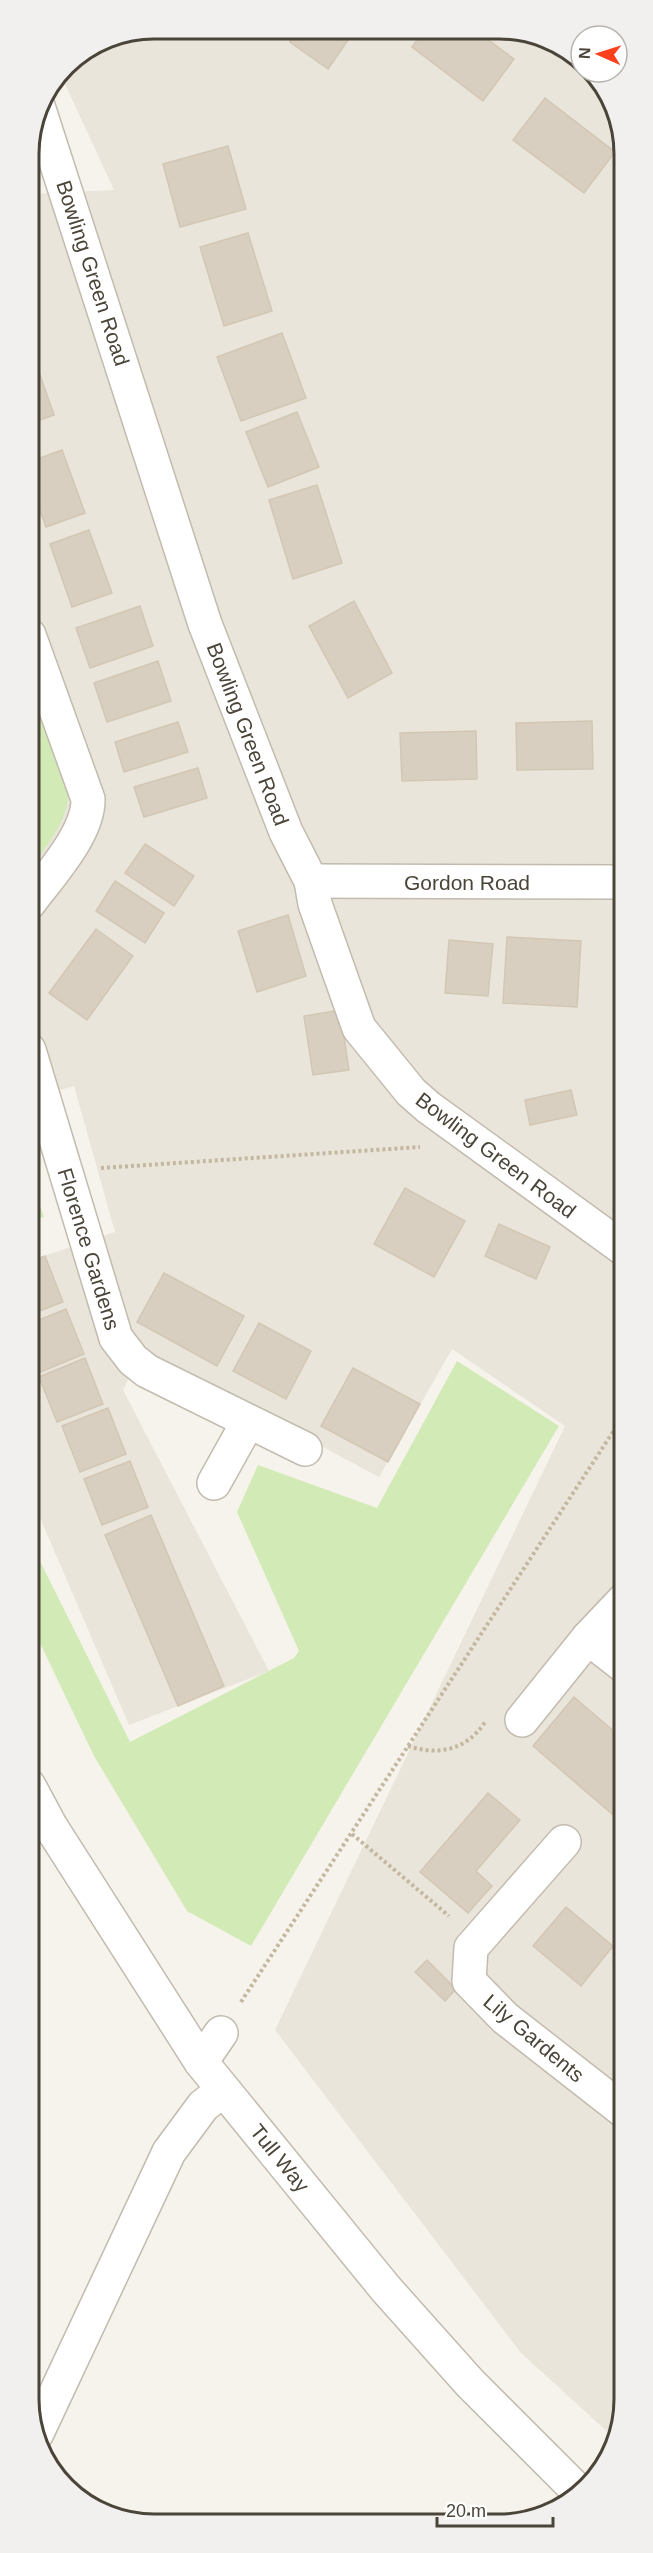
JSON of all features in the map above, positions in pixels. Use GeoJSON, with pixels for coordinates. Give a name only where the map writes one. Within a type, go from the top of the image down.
{"type":"FeatureCollection","features":[{"type":"Feature","properties":{"kind":"street","name":"Bowling Green Road"},"geometry":{"type":"LineString","coordinates":[[42,126],[205,624],[286,832],[311,881],[315,904],[359,1028],[411,1092],[428,1107],[614,1242]]}},
{"type":"Feature","properties":{"kind":"street"},"geometry":{"type":"LineString","coordinates":[[39,663],[88,799],[88,806],[82,826],[39,888]]}},
{"type":"Feature","properties":{"kind":"street","name":"Gordon Road"},"geometry":{"type":"LineString","coordinates":[[311,881],[614,882]]}},
{"type":"Feature","properties":{"kind":"street","name":"Florence Gardens"},"geometry":{"type":"LineString","coordinates":[[39,1085],[116,1338],[125,1351],[147,1371],[305,1449]]}},
{"type":"Feature","properties":{"kind":"street"},"geometry":{"type":"LineString","coordinates":[[214,1484],[248,1422]]}},
{"type":"Feature","properties":{"kind":"street"},"geometry":{"type":"LineString","coordinates":[[526,1714],[588,1638],[614,1611]]}},
{"type":"Feature","properties":{"kind":"street"},"geometry":{"type":"LineString","coordinates":[[588,1638],[614,1658]]}},
{"type":"Feature","properties":{"kind":"street","name":"Tull Way"},"geometry":{"type":"LineString","coordinates":[[39,1805],[201,2062],[386,2289],[470,2383],[573,2486]]}},
{"type":"Feature","properties":{"kind":"street","name":"Lily Gardents"},"geometry":{"type":"LineString","coordinates":[[564,1842],[471,1948],[469,1981],[505,2018],[614,2103]]}},
{"type":"Feature","properties":{"kind":"street"},"geometry":{"type":"LineString","coordinates":[[201,2062],[221,2033]]}},
{"type":"Feature","properties":{"kind":"street"},"geometry":{"type":"LineString","coordinates":[[42,2423],[169,2152],[204,2106],[223,2090]]}},
{"type":"Feature","properties":{"kind":"path"},"geometry":{"type":"LineString","coordinates":[[64,1171],[477,1143]]}},
{"type":"Feature","properties":{"kind":"path"},"geometry":{"type":"LineString","coordinates":[[221,2033],[614,1430]]}},
{"type":"Feature","properties":{"kind":"path"},"geometry":{"type":"LineString","coordinates":[[408,1746],[423,1751],[438,1751],[462,1744],[476,1735],[498,1704],[506,1700],[526,1714]]}},
{"type":"Feature","properties":{"kind":"path"},"geometry":{"type":"LineString","coordinates":[[352,1833],[477,1940]]}},
{"type":"Feature","properties":{"kind":"shaded area"},"geometry":{"type":"Polygon","coordinates":[[[507,39],[521,41],[550,51],[569,63],[569,84],[590,84],[602,103],[610,124],[614,154],[614,2407],[609,2433],[521,2353],[275,2030],[565,1426],[452,1349],[379,1477],[142,1350],[123,1390],[269,1671],[129,1725],[39,1515],[39,1258],[115,1232],[74,1086],[39,1096],[39,194],[114,190],[64,82],[96,54],[117,45],[139,40],[507,39]]]}},
{"type":"Feature","properties":{"kind":"green space"},"geometry":{"type":"Polygon","coordinates":[[[39,711],[68,795],[64,816],[39,856],[39,711]]]}},
{"type":"Feature","properties":{"kind":"green space"},"geometry":{"type":"Polygon","coordinates":[[[39,1202],[44,1217],[39,1218],[39,1202]]]}},
{"type":"Feature","properties":{"kind":"green space"},"geometry":{"type":"Polygon","coordinates":[[[457,1361],[559,1426],[251,1946],[187,1911],[94,1756],[39,1641],[39,1559],[130,1742],[294,1658],[299,1651],[237,1512],[258,1465],[377,1508],[457,1361]]]}},
{"type":"Feature","properties":{"kind":"building"},"geometry":{"type":"Polygon","coordinates":[[[292,39],[349,39],[328,69],[290,42],[292,39]]]}},
{"type":"Feature","properties":{"kind":"building"},"geometry":{"type":"Polygon","coordinates":[[[418,39],[487,39],[514,59],[483,101],[412,47],[418,39]]]}},
{"type":"Feature","properties":{"kind":"building"},"geometry":{"type":"Polygon","coordinates":[[[545,98],[614,153],[584,193],[513,140],[545,98]]]}},
{"type":"Feature","properties":{"kind":"building"},"geometry":{"type":"Polygon","coordinates":[[[228,146],[246,209],[180,227],[163,164],[228,146]]]}},
{"type":"Feature","properties":{"kind":"building"},"geometry":{"type":"Polygon","coordinates":[[[248,233],[272,311],[224,326],[200,247],[248,233]]]}},
{"type":"Feature","properties":{"kind":"building"},"geometry":{"type":"Polygon","coordinates":[[[282,333],[306,398],[241,421],[217,357],[282,333]]]}},
{"type":"Feature","properties":{"kind":"building"},"geometry":{"type":"Polygon","coordinates":[[[39,372],[54,415],[39,420],[39,372]]]}},
{"type":"Feature","properties":{"kind":"building"},"geometry":{"type":"Polygon","coordinates":[[[297,412],[319,467],[268,487],[246,432],[297,412]]]}},
{"type":"Feature","properties":{"kind":"building"},"geometry":{"type":"Polygon","coordinates":[[[62,450],[85,513],[46,527],[39,508],[39,458],[62,450]]]}},
{"type":"Feature","properties":{"kind":"building"},"geometry":{"type":"Polygon","coordinates":[[[317,485],[342,563],[293,579],[269,500],[317,485]]]}},
{"type":"Feature","properties":{"kind":"building"},"geometry":{"type":"Polygon","coordinates":[[[89,530],[112,593],[72,607],[50,544],[89,530]]]}},
{"type":"Feature","properties":{"kind":"building"},"geometry":{"type":"Polygon","coordinates":[[[354,601],[392,673],[348,698],[309,626],[354,601]]]}},
{"type":"Feature","properties":{"kind":"building"},"geometry":{"type":"Polygon","coordinates":[[[140,606],[153,646],[90,668],[76,628],[140,606]]]}},
{"type":"Feature","properties":{"kind":"building"},"geometry":{"type":"Polygon","coordinates":[[[158,661],[171,701],[107,722],[94,683],[158,661]]]}},
{"type":"Feature","properties":{"kind":"building"},"geometry":{"type":"Polygon","coordinates":[[[592,721],[593,769],[517,770],[516,723],[592,721]]]}},
{"type":"Feature","properties":{"kind":"building"},"geometry":{"type":"Polygon","coordinates":[[[178,722],[188,752],[124,772],[115,742],[178,722]]]}},
{"type":"Feature","properties":{"kind":"building"},"geometry":{"type":"Polygon","coordinates":[[[476,731],[477,779],[402,781],[400,733],[476,731]]]}},
{"type":"Feature","properties":{"kind":"building"},"geometry":{"type":"Polygon","coordinates":[[[198,768],[207,798],[144,817],[134,787],[198,768]]]}},
{"type":"Feature","properties":{"kind":"building"},"geometry":{"type":"Polygon","coordinates":[[[145,844],[194,876],[174,906],[125,873],[145,844]]]}},
{"type":"Feature","properties":{"kind":"building"},"geometry":{"type":"Polygon","coordinates":[[[115,881],[164,913],[145,943],[96,911],[115,881]]]}},
{"type":"Feature","properties":{"kind":"building"},"geometry":{"type":"Polygon","coordinates":[[[288,915],[306,976],[257,992],[238,931],[288,915]]]}},
{"type":"Feature","properties":{"kind":"building"},"geometry":{"type":"Polygon","coordinates":[[[96,929],[133,956],[87,1020],[49,993],[96,929]]]}},
{"type":"Feature","properties":{"kind":"building"},"geometry":{"type":"Polygon","coordinates":[[[507,937],[581,941],[577,1007],[503,1003],[507,937]]]}},
{"type":"Feature","properties":{"kind":"building"},"geometry":{"type":"Polygon","coordinates":[[[449,940],[493,944],[488,996],[445,993],[449,940]]]}},
{"type":"Feature","properties":{"kind":"building"},"geometry":{"type":"Polygon","coordinates":[[[340,1010],[349,1070],[313,1075],[304,1016],[340,1010]]]}},
{"type":"Feature","properties":{"kind":"building"},"geometry":{"type":"Polygon","coordinates":[[[571,1090],[577,1115],[530,1125],[525,1100],[571,1090]]]}},
{"type":"Feature","properties":{"kind":"building"},"geometry":{"type":"Polygon","coordinates":[[[405,1188],[465,1221],[434,1277],[374,1244],[405,1188]]]}},
{"type":"Feature","properties":{"kind":"building"},"geometry":{"type":"Polygon","coordinates":[[[499,1224],[550,1247],[536,1279],[485,1256],[499,1224]]]}},
{"type":"Feature","properties":{"kind":"building"},"geometry":{"type":"Polygon","coordinates":[[[45,1256],[63,1302],[39,1311],[39,1258],[45,1256]]]}},
{"type":"Feature","properties":{"kind":"building"},"geometry":{"type":"Polygon","coordinates":[[[164,1273],[244,1316],[217,1366],[137,1322],[164,1273]]]}},
{"type":"Feature","properties":{"kind":"building"},"geometry":{"type":"Polygon","coordinates":[[[66,1309],[84,1354],[39,1373],[39,1320],[66,1309]]]}},
{"type":"Feature","properties":{"kind":"building"},"geometry":{"type":"Polygon","coordinates":[[[259,1323],[311,1351],[286,1399],[233,1371],[259,1323]]]}},
{"type":"Feature","properties":{"kind":"building"},"geometry":{"type":"Polygon","coordinates":[[[85,1358],[103,1404],[57,1422],[39,1377],[85,1358]]]}},
{"type":"Feature","properties":{"kind":"building"},"geometry":{"type":"Polygon","coordinates":[[[353,1368],[420,1404],[388,1462],[321,1426],[353,1368]]]}},
{"type":"Feature","properties":{"kind":"building"},"geometry":{"type":"Polygon","coordinates":[[[108,1408],[126,1454],[80,1472],[62,1426],[108,1408]]]}},
{"type":"Feature","properties":{"kind":"building"},"geometry":{"type":"Polygon","coordinates":[[[130,1461],[148,1507],[102,1525],[84,1479],[130,1461]]]}},
{"type":"Feature","properties":{"kind":"building"},"geometry":{"type":"Polygon","coordinates":[[[151,1515],[224,1686],[178,1706],[105,1535],[151,1515]]]}},
{"type":"Feature","properties":{"kind":"building"},"geometry":{"type":"Polygon","coordinates":[[[574,1697],[614,1731],[614,1816],[533,1746],[574,1697]]]}},
{"type":"Feature","properties":{"kind":"building"},"geometry":{"type":"Polygon","coordinates":[[[488,1793],[520,1820],[476,1871],[492,1886],[468,1913],[420,1872],[488,1793]]]}},
{"type":"Feature","properties":{"kind":"building"},"geometry":{"type":"Polygon","coordinates":[[[566,1907],[613,1946],[581,1986],[533,1946],[566,1907]]]}},
{"type":"Feature","properties":{"kind":"building"},"geometry":{"type":"Polygon","coordinates":[[[427,1960],[456,1989],[445,2001],[415,1972],[427,1960]]]}}]}
